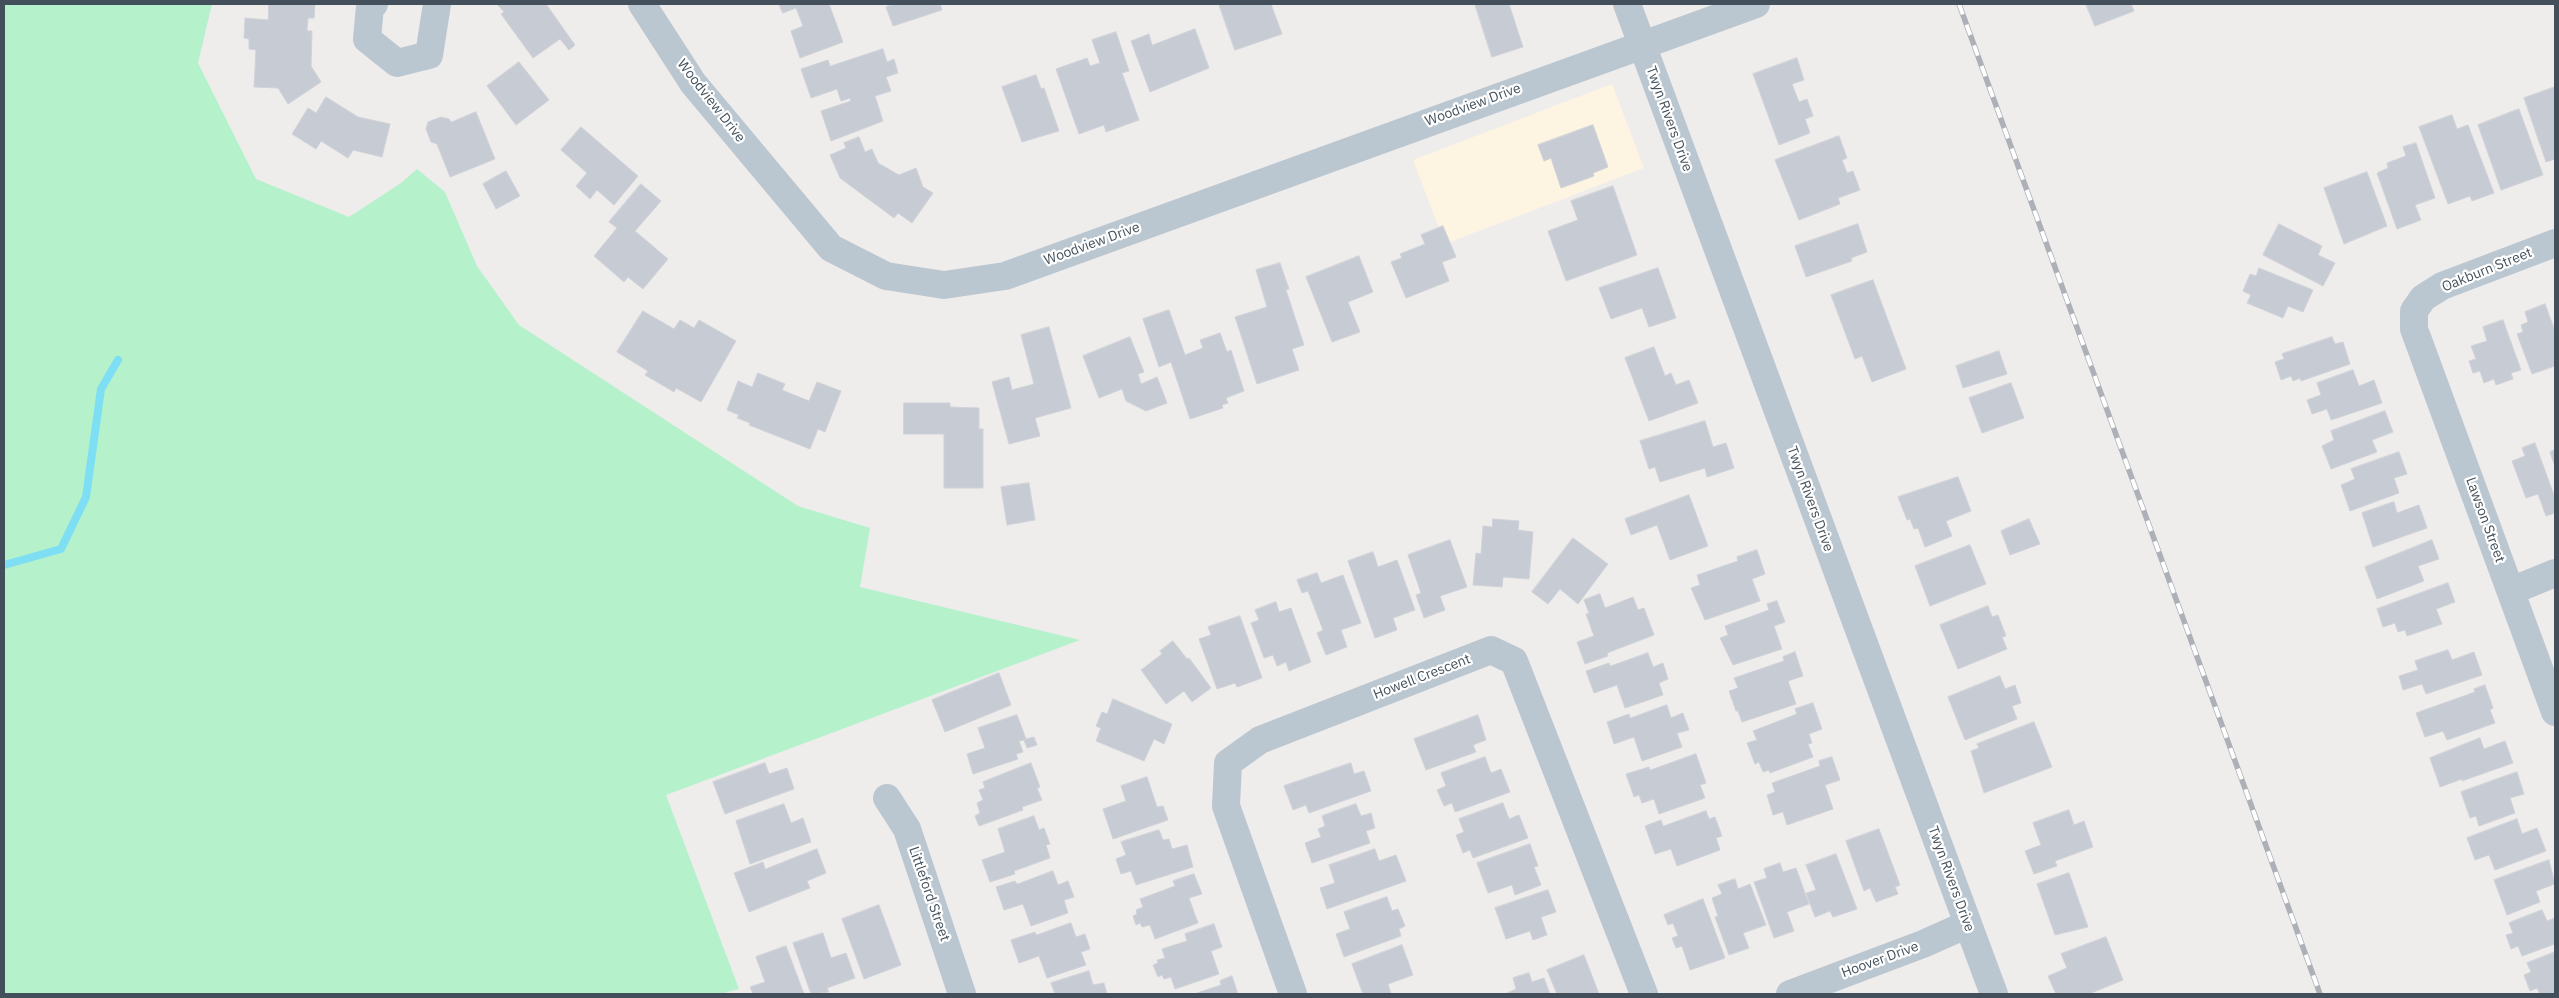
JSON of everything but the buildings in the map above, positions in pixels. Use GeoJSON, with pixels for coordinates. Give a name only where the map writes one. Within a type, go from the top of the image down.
{"type":"FeatureCollection","features":[{"type":"Feature","properties":{"kind":"street"},"geometry":{"type":"LineString","coordinates":[[374,4],[370,6],[367,39],[396,63],[429,55],[437,4]]}},
{"type":"Feature","properties":{"kind":"street","name":"Woodview Drive"},"geometry":{"type":"LineString","coordinates":[[642,4],[693,83],[831,248],[886,276],[944,285],[1005,276],[1756,4]]}},
{"type":"Feature","properties":{"kind":"street","name":"Twyn Rivers Drive"},"geometry":{"type":"LineString","coordinates":[[1627,4],[1994,994]]}},
{"type":"Feature","properties":{"kind":"street","name":"Oakburn Street"},"geometry":{"type":"LineString","coordinates":[[2414,329],[2414,311],[2423,298],[2436,290],[2555,243]]}},
{"type":"Feature","properties":{"kind":"street","name":"Lawson Street"},"geometry":{"type":"LineString","coordinates":[[2414,329],[2555,712]]}},
{"type":"Feature","properties":{"kind":"street"},"geometry":{"type":"LineString","coordinates":[[2511,591],[2555,573]]}},
{"type":"Feature","properties":{"kind":"street","name":"Howell Crescent"},"geometry":{"type":"LineString","coordinates":[[1293,994],[1226,806],[1228,762],[1260,740],[1491,650],[1514,660],[1644,994]]}},
{"type":"Feature","properties":{"kind":"street","name":"Littleford Street"},"geometry":{"type":"LineString","coordinates":[[887,798],[907,829],[962,994]]}},
{"type":"Feature","properties":{"kind":"street","name":"Hoover Drive"},"geometry":{"type":"LineString","coordinates":[[1790,994],[1923,944],[1968,924]]}},
{"type":"Feature","properties":{"kind":"shaded area"},"geometry":{"type":"Polygon","coordinates":[[[1612,84],[1644,168],[1445,244],[1413,160],[1612,84]]]}},
{"type":"Feature","properties":{"kind":"green space"},"geometry":{"type":"Polygon","coordinates":[[[4,4],[212,4],[198,63],[256,179],[349,217],[401,183],[417,169],[445,192],[477,266],[519,325],[798,506],[870,528],[860,587],[1080,640],[666,795],[739,989],[720,994],[4,994],[4,4]]]}},
{"type":"Feature","properties":{"kind":"waterway"},"geometry":{"type":"LineString","coordinates":[[4,565],[61,549],[86,497],[101,389],[118,360]]}},
{"type":"Feature","properties":{"kind":"railway"},"geometry":{"type":"LineString","coordinates":[[1959,4],[2320,994]]}}]}
